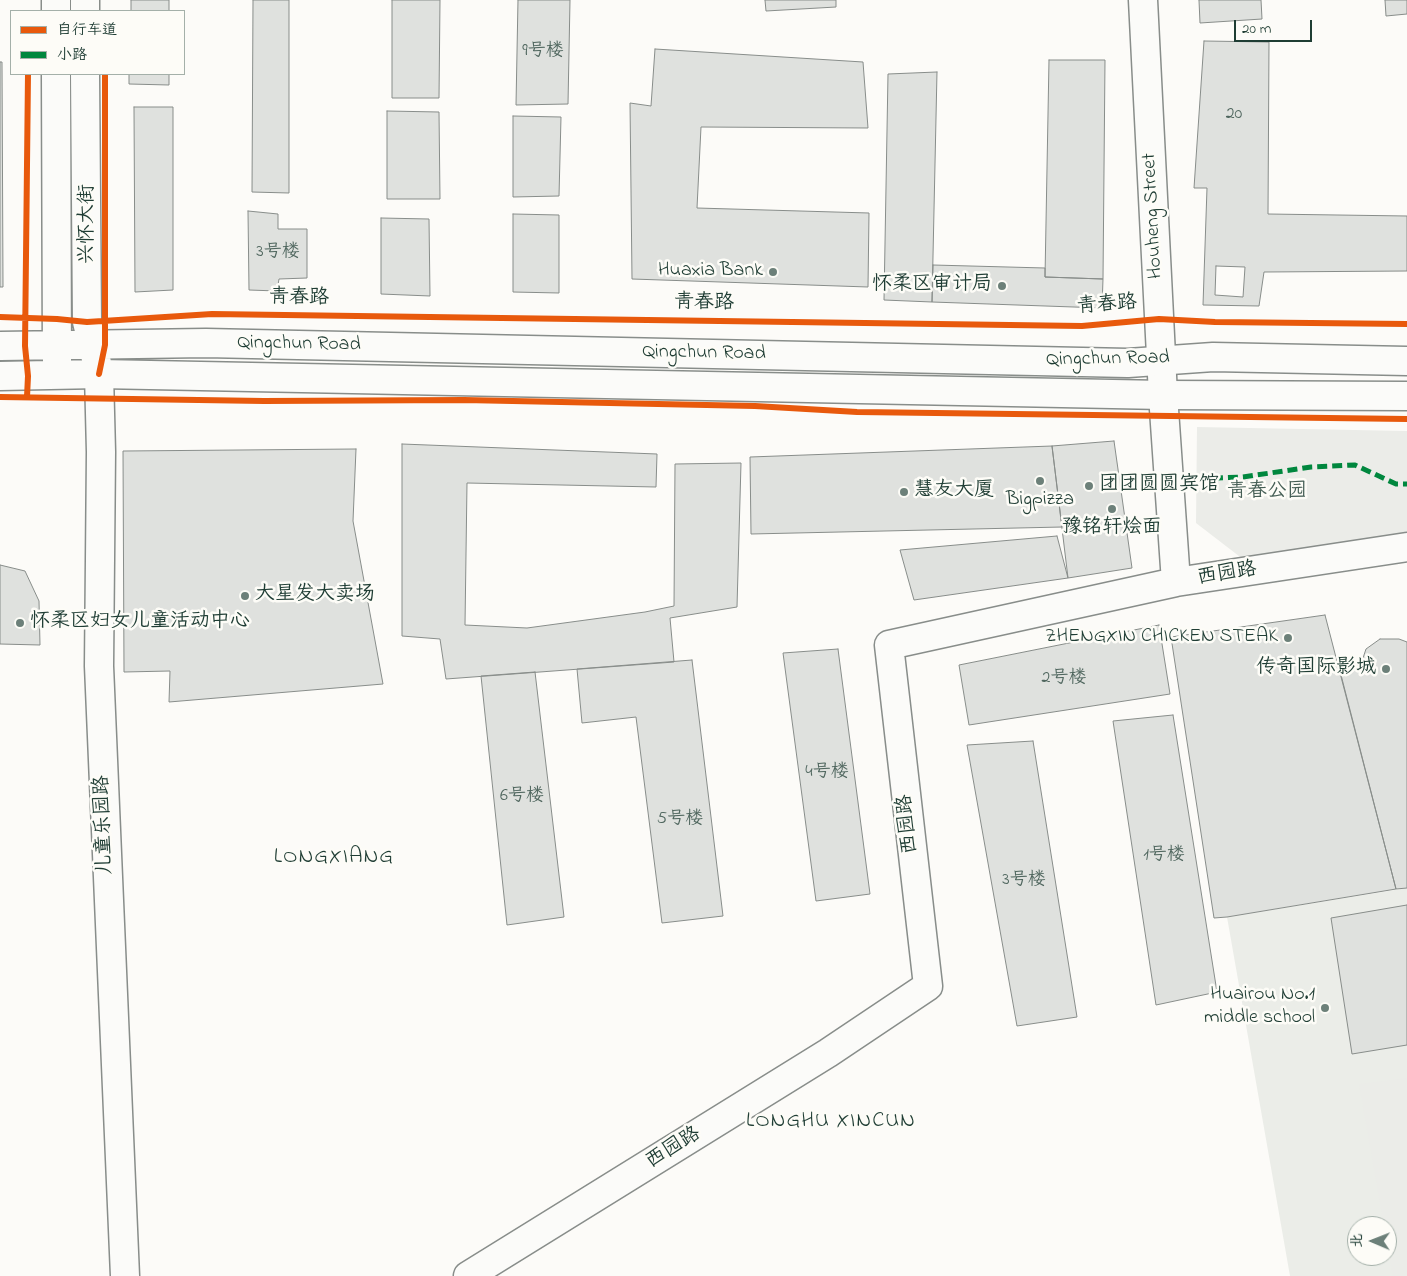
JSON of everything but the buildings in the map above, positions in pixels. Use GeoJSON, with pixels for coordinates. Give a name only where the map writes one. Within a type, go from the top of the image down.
{"type":"FeatureCollection","features":[{"type":"Feature","properties":{"kind":"main road","name":"Houheng Street"},"geometry":{"type":"LineString","coordinates":[[1143,0],[1163,395],[1176,582]]}},
{"type":"Feature","properties":{"kind":"main road","name":"兴怀大街"},"geometry":{"type":"LineString","coordinates":[[56,75],[57,375]]}},
{"type":"Feature","properties":{"kind":"main road","name":"兴怀大街"},"geometry":{"type":"LineString","coordinates":[[85,75],[87,322],[99,374]]}},
{"type":"Feature","properties":{"kind":"main road","name":"Qingchun Road"},"geometry":{"type":"LineString","coordinates":[[0,346],[216,344],[1128,363],[1212,357],[1407,361]]}},
{"type":"Feature","properties":{"kind":"main road","name":"Qingchun Road"},"geometry":{"type":"LineString","coordinates":[[0,376],[99,374],[1163,395],[1407,396]]}},
{"type":"Feature","properties":{"kind":"main road","name":"儿童乐园路"},"geometry":{"type":"LineString","coordinates":[[99,374],[101,452],[98,666],[125,1276]]}},
{"type":"Feature","properties":{"kind":"main road","name":"西园路"},"geometry":{"type":"LineString","coordinates":[[468,1276],[828,1053],[928,986],[889,645],[1176,582],[1407,547]]}},
{"type":"Feature","properties":{"kind":"shaded area","name":"Huairou No.1 middle school"},"geometry":{"type":"Polygon","coordinates":[[[1407,888],[1407,1276],[1290,1276],[1227,917],[1407,888]]]}},
{"type":"Feature","properties":{"kind":"green space","name":"青春公园"},"geometry":{"type":"Polygon","coordinates":[[[1197,427],[1407,431],[1407,535],[1248,563],[1196,523],[1197,427]]]}},
{"type":"Feature","properties":{"kind":"green space"},"geometry":{"type":"Polygon","coordinates":[[[1407,1078],[1407,1276],[1393,1276],[1391,1266],[1397,1266],[1397,1216],[1382,1216],[1359,1084],[1407,1078]]]}},
{"type":"Feature","properties":{"kind":"marked path"},"geometry":{"type":"LineString","coordinates":[[1168,480],[1243,477],[1311,467],[1355,465],[1396,484],[1407,484]]}},
{"type":"Feature","properties":{"kind":"cycle path"},"geometry":{"type":"LineString","coordinates":[[27,397],[28,376],[25,346],[28,75]]}},
{"type":"Feature","properties":{"kind":"cycle path"},"geometry":{"type":"LineString","coordinates":[[99,374],[105,345],[105,75]]}},
{"type":"Feature","properties":{"kind":"cycle path","name":"青春路"},"geometry":{"type":"LineString","coordinates":[[0,317],[87,322],[212,314],[1082,326],[1159,319],[1215,322],[1407,324]]}},
{"type":"Feature","properties":{"kind":"cycle path"},"geometry":{"type":"LineString","coordinates":[[0,397],[264,401],[464,400],[755,406],[857,412],[1407,419]]}},
{"type":"Feature","properties":{"kind":"place","name":"Huaxia Bank"},"geometry":{"type":"Point","coordinates":[773,272]}},
{"type":"Feature","properties":{"kind":"place","name":"怀柔区审计局"},"geometry":{"type":"Point","coordinates":[1002,286]}},
{"type":"Feature","properties":{"kind":"place","name":"Bigpizza"},"geometry":{"type":"Point","coordinates":[1040,481]}},
{"type":"Feature","properties":{"kind":"place","name":"团团圆圆宾馆"},"geometry":{"type":"Point","coordinates":[1089,486]}},
{"type":"Feature","properties":{"kind":"place","name":"慧友大厦"},"geometry":{"type":"Point","coordinates":[904,492]}},
{"type":"Feature","properties":{"kind":"place","name":"豫铭轩烩面"},"geometry":{"type":"Point","coordinates":[1112,509]}},
{"type":"Feature","properties":{"kind":"place","name":"大星发大卖场"},"geometry":{"type":"Point","coordinates":[245,596]}},
{"type":"Feature","properties":{"kind":"place","name":"怀柔区妇女儿童活动中心"},"geometry":{"type":"Point","coordinates":[20,623]}},
{"type":"Feature","properties":{"kind":"place","name":"ZHENGXIN CHICKEN STEAK"},"geometry":{"type":"Point","coordinates":[1288,638]}},
{"type":"Feature","properties":{"kind":"place","name":"传奇国际影城"},"geometry":{"type":"Point","coordinates":[1386,669]}},
{"type":"Feature","properties":{"kind":"place","name":"Huairou No.1 middle school"},"geometry":{"type":"Point","coordinates":[1325,1008]}},
{"type":"Feature","properties":{"kind":"district","name":"LONGXIANG"},"geometry":{"type":"Point","coordinates":[334,858]}},
{"type":"Feature","properties":{"kind":"district","name":"LONGHU XINCUN"},"geometry":{"type":"Point","coordinates":[831,1122]}}]}
